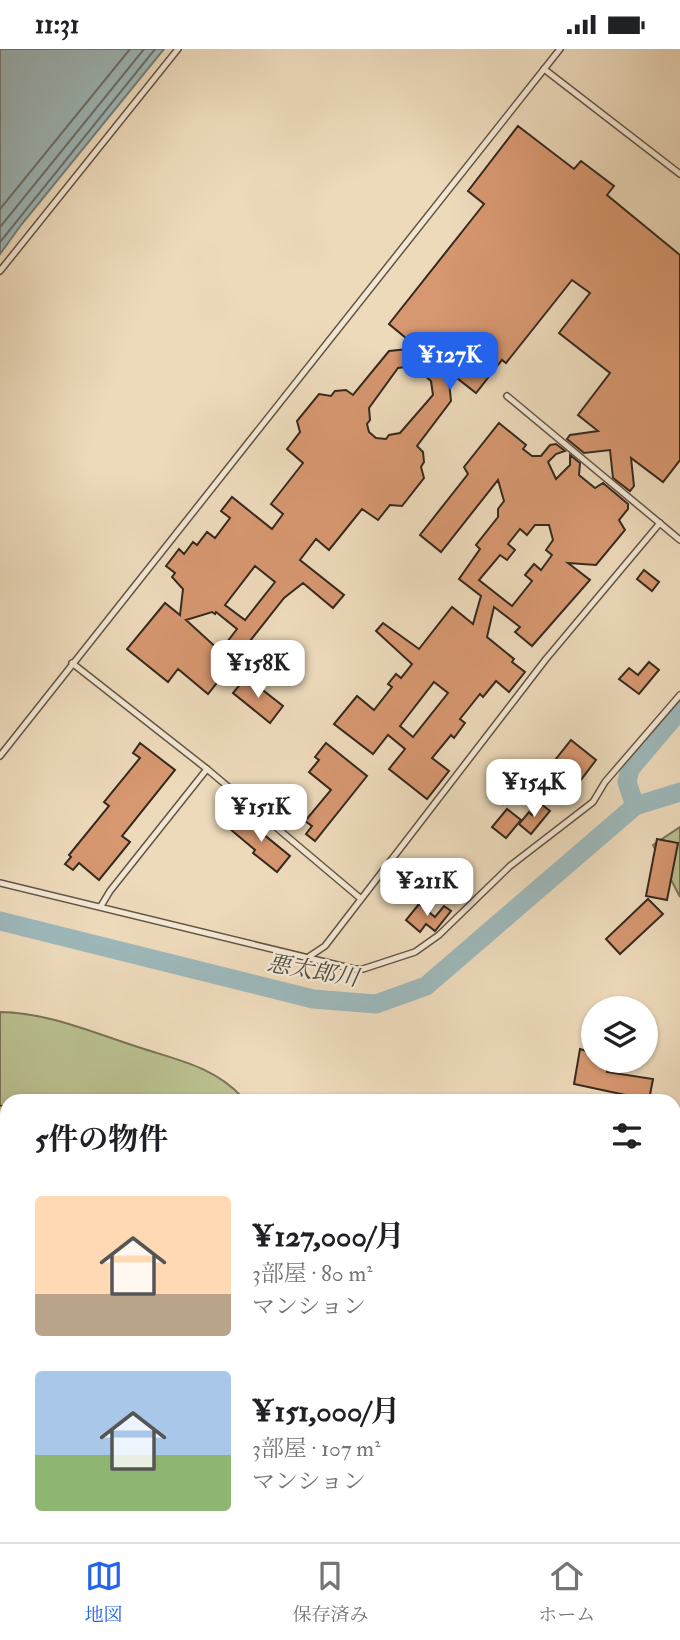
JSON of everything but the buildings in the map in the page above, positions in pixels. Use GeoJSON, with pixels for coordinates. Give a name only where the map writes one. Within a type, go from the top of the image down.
{"type":"FeatureCollection","features":[{"type":"Feature","properties":{"kind":"lane"},"geometry":{"type":"LineString","coordinates":[[0,271],[178,49]]}},
{"type":"Feature","properties":{"kind":"lane"},"geometry":{"type":"LineString","coordinates":[[0,755],[560,49]]}},
{"type":"Feature","properties":{"kind":"lane"},"geometry":{"type":"LineString","coordinates":[[544,69],[680,174]]}},
{"type":"Feature","properties":{"kind":"lane"},"geometry":{"type":"LineString","coordinates":[[507,396],[680,540]]}},
{"type":"Feature","properties":{"kind":"lane"},"geometry":{"type":"LineString","coordinates":[[310,956],[325,946],[546,659],[660,523]]}},
{"type":"Feature","properties":{"kind":"lane"},"geometry":{"type":"LineString","coordinates":[[72,663],[207,769],[360,898]]}},
{"type":"Feature","properties":{"kind":"lane"},"geometry":{"type":"LineString","coordinates":[[0,883],[363,969],[415,952],[439,935],[510,866],[593,802],[605,782],[680,695]]}},
{"type":"Feature","properties":{"kind":"lane"},"geometry":{"type":"LineString","coordinates":[[101,906],[207,769]]}},
{"type":"Feature","properties":{"kind":"green space"},"geometry":{"type":"Polygon","coordinates":[[[680,827],[680,897],[653,845],[680,827]]]}},
{"type":"Feature","properties":{"kind":"green space"},"geometry":{"type":"Polygon","coordinates":[[[0,1012],[54,1020],[182,1061],[220,1078],[239,1094],[0,1094],[0,1012]]]}},
{"type":"Feature","properties":{"kind":"water"},"geometry":{"type":"Polygon","coordinates":[[[0,49],[164,49],[0,254],[0,49]]]}},
{"type":"Feature","properties":{"kind":"waterway"},"geometry":{"type":"LineString","coordinates":[[635,806],[627,782],[630,769],[680,710]]}},
{"type":"Feature","properties":{"kind":"waterway","name":"悪太郎川"},"geometry":{"type":"LineString","coordinates":[[0,921],[313,999],[376,1004],[426,986],[635,806],[680,792]]}}]}
